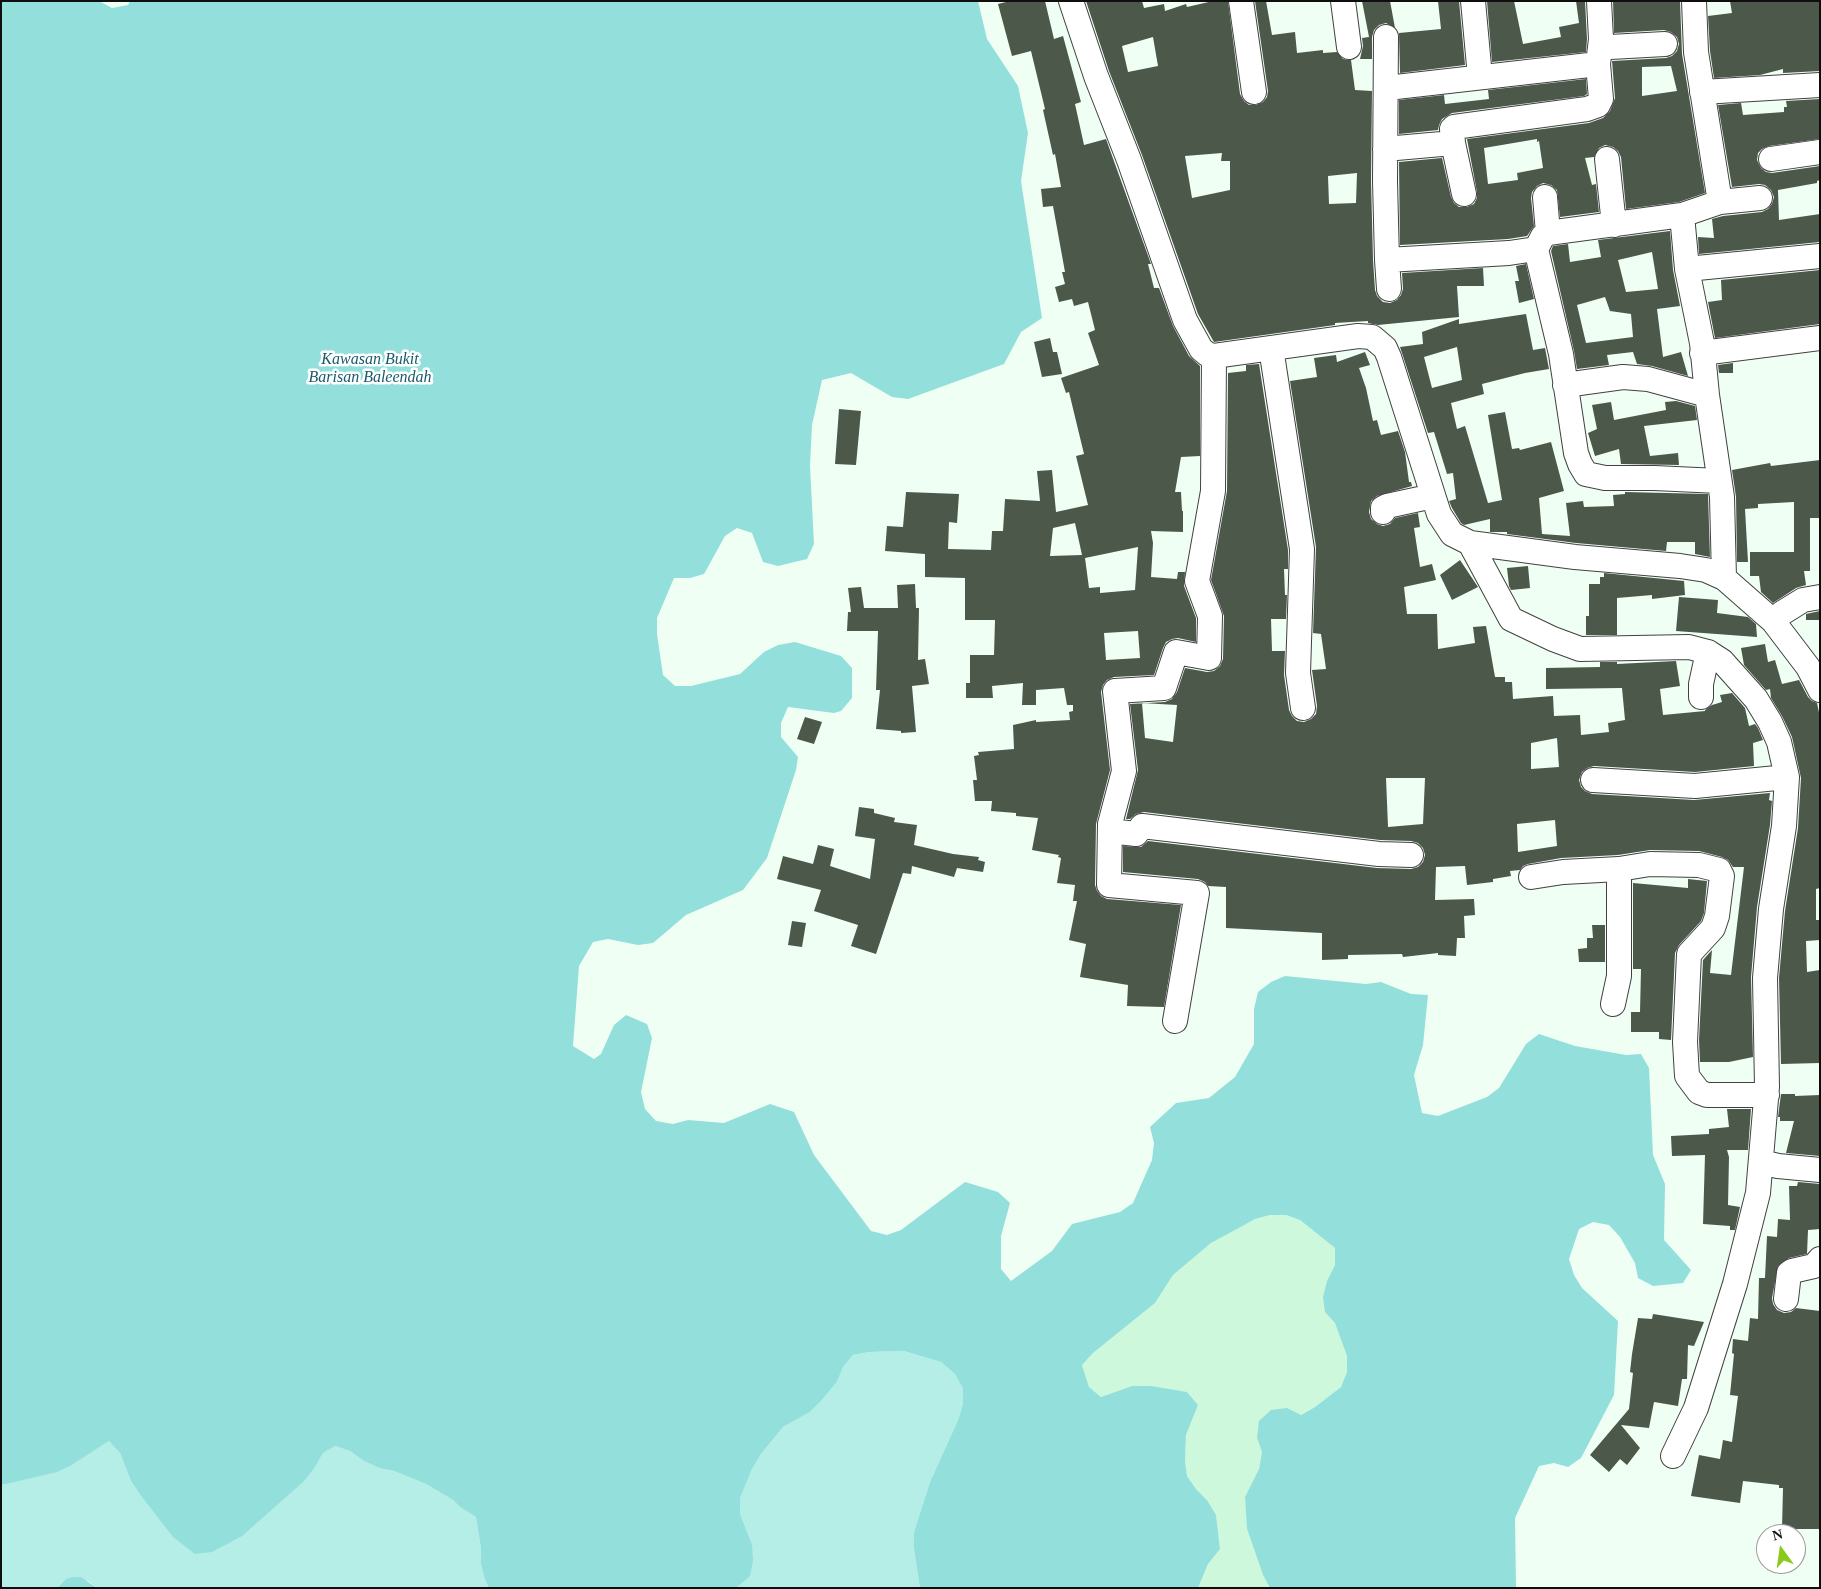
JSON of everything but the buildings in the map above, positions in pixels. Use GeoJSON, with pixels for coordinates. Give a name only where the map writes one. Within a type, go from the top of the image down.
{"type":"FeatureCollection","features":[{"type":"Feature","properties":{"kind":"street"},"geometry":{"type":"LineString","coordinates":[[1071,1],[1096,76],[1186,320],[1201,349],[1207,354],[1214,356],[1358,336],[1372,337],[1385,348],[1390,357],[1439,514],[1450,532],[1470,544],[1706,570],[1724,578],[1773,621],[1817,679]]}},
{"type":"Feature","properties":{"kind":"street"},"geometry":{"type":"LineString","coordinates":[[1241,1],[1254,92]]}},
{"type":"Feature","properties":{"kind":"street"},"geometry":{"type":"LineString","coordinates":[[1343,1],[1349,47]]}},
{"type":"Feature","properties":{"kind":"street"},"geometry":{"type":"LineString","coordinates":[[1473,1],[1480,77]]}},
{"type":"Feature","properties":{"kind":"street"},"geometry":{"type":"LineString","coordinates":[[1464,194],[1453,143],[1452,129],[1457,126],[1587,109],[1598,105],[1601,99],[1599,1]]}},
{"type":"Feature","properties":{"kind":"street"},"geometry":{"type":"LineString","coordinates":[[1694,1],[1696,52],[1720,202]]}},
{"type":"Feature","properties":{"kind":"street"},"geometry":{"type":"LineString","coordinates":[[1386,37],[1386,260],[1389,289]]}},
{"type":"Feature","properties":{"kind":"street"},"geometry":{"type":"LineString","coordinates":[[1387,88],[1480,77],[1599,56],[1610,47],[1665,44]]}},
{"type":"Feature","properties":{"kind":"street"},"geometry":{"type":"LineString","coordinates":[[1702,92],[1820,85]]}},
{"type":"Feature","properties":{"kind":"street"},"geometry":{"type":"LineString","coordinates":[[1385,149],[1453,143]]}},
{"type":"Feature","properties":{"kind":"street"},"geometry":{"type":"LineString","coordinates":[[1771,159],[1820,152]]}},
{"type":"Feature","properties":{"kind":"street"},"geometry":{"type":"LineString","coordinates":[[1607,159],[1614,225]]}},
{"type":"Feature","properties":{"kind":"street"},"geometry":{"type":"LineString","coordinates":[[1544,197],[1542,241],[1576,453],[1586,474],[1605,478],[1719,481]]}},
{"type":"Feature","properties":{"kind":"street"},"geometry":{"type":"LineString","coordinates":[[1386,260],[1508,253],[1542,241],[1614,225],[1682,215],[1720,202],[1760,198]]}},
{"type":"Feature","properties":{"kind":"street"},"geometry":{"type":"LineString","coordinates":[[1682,215],[1687,269],[1702,353],[1706,395],[1722,497],[1724,578]]}},
{"type":"Feature","properties":{"kind":"street"},"geometry":{"type":"LineString","coordinates":[[1687,269],[1820,256]]}},
{"type":"Feature","properties":{"kind":"street"},"geometry":{"type":"LineString","coordinates":[[1702,353],[1820,338]]}},
{"type":"Feature","properties":{"kind":"street"},"geometry":{"type":"LineString","coordinates":[[1271,348],[1302,548],[1298,673],[1303,708]]}},
{"type":"Feature","properties":{"kind":"street"},"geometry":{"type":"LineString","coordinates":[[1175,1022],[1197,893],[1109,885],[1110,824],[1124,772],[1115,691],[1164,688],[1176,652],[1209,658],[1210,616],[1197,581],[1213,491],[1214,356]]}},
{"type":"Feature","properties":{"kind":"street"},"geometry":{"type":"LineString","coordinates":[[1565,385],[1623,377],[1640,378],[1706,395]]}},
{"type":"Feature","properties":{"kind":"street"},"geometry":{"type":"LineString","coordinates":[[1383,512],[1383,508],[1387,506],[1433,496]]}},
{"type":"Feature","properties":{"kind":"street"},"geometry":{"type":"LineString","coordinates":[[1470,544],[1511,618],[1553,639],[1580,649],[1689,647],[1708,652],[1722,661],[1756,699],[1770,722],[1779,742],[1787,777],[1784,826],[1771,909],[1765,978],[1766,1095],[1758,1193],[1734,1284],[1696,1408],[1673,1456]]}},
{"type":"Feature","properties":{"kind":"street"},"geometry":{"type":"LineString","coordinates":[[1773,621],[1803,600],[1820,597]]}},
{"type":"Feature","properties":{"kind":"street"},"geometry":{"type":"LineString","coordinates":[[1701,697],[1701,684],[1708,652]]}},
{"type":"Feature","properties":{"kind":"street"},"geometry":{"type":"LineString","coordinates":[[1592,780],[1695,786],[1787,777]]}},
{"type":"Feature","properties":{"kind":"street"},"geometry":{"type":"LineString","coordinates":[[1110,831],[1136,834],[1142,826],[1379,854],[1411,855]]}},
{"type":"Feature","properties":{"kind":"street"},"geometry":{"type":"LineString","coordinates":[[1531,876],[1620,869],[1650,864],[1699,865],[1717,869],[1722,876],[1717,916],[1713,928],[1689,954],[1685,1042],[1687,1076],[1698,1092],[1707,1095],[1766,1095]]}},
{"type":"Feature","properties":{"kind":"street"},"geometry":{"type":"LineString","coordinates":[[1613,1004],[1619,976],[1620,869]]}},
{"type":"Feature","properties":{"kind":"street"},"geometry":{"type":"LineString","coordinates":[[1761,1162],[1778,1166],[1820,1170]]}},
{"type":"Feature","properties":{"kind":"street"},"geometry":{"type":"LineString","coordinates":[[1786,1300],[1789,1273],[1814,1266],[1820,1258]]}},
{"type":"Feature","properties":{"kind":"green space","name":"Kawasan Bukit Barisan Baleendah"},"geometry":{"type":"Polygon","coordinates":[[[1,1],[99,1],[112,8],[128,5],[130,1],[978,1],[987,39],[1018,86],[1028,133],[1021,181],[1042,318],[1021,332],[1004,364],[908,399],[892,397],[851,373],[822,380],[812,425],[810,466],[814,544],[807,559],[778,566],[763,562],[752,533],[737,528],[725,536],[704,574],[690,578],[674,578],[657,618],[657,634],[663,675],[675,686],[691,686],[740,674],[764,652],[778,645],[795,642],[841,656],[852,668],[852,698],[841,711],[834,713],[788,707],[781,723],[781,737],[798,757],[796,770],[767,858],[743,890],[686,915],[653,943],[638,945],[608,939],[593,942],[579,966],[573,1046],[594,1059],[601,1054],[614,1025],[626,1015],[647,1024],[652,1038],[641,1092],[645,1109],[656,1121],[673,1124],[688,1120],[724,1123],[770,1104],[794,1112],[814,1155],[871,1231],[887,1235],[901,1230],[965,1182],[998,1192],[1010,1203],[1001,1236],[1001,1269],[1011,1281],[1052,1251],[1072,1224],[1120,1212],[1133,1203],[1152,1160],[1154,1143],[1150,1127],[1176,1103],[1209,1098],[1235,1077],[1254,1044],[1254,1009],[1258,992],[1271,982],[1285,976],[1366,984],[1381,982],[1411,994],[1428,995],[1423,1045],[1414,1075],[1422,1113],[1438,1116],[1487,1097],[1499,1088],[1526,1044],[1539,1034],[1575,1046],[1626,1055],[1641,1054],[1649,1068],[1653,1155],[1665,1184],[1664,1240],[1691,1270],[1683,1283],[1653,1286],[1638,1278],[1635,1263],[1620,1237],[1609,1225],[1593,1222],[1579,1229],[1569,1259],[1574,1275],[1582,1288],[1618,1321],[1614,1395],[1581,1458],[1568,1467],[1554,1463],[1539,1466],[1515,1518],[1516,1588],[1270,1588],[1263,1575],[1247,1529],[1245,1497],[1259,1469],[1262,1452],[1257,1438],[1259,1421],[1271,1410],[1287,1408],[1301,1415],[1341,1387],[1347,1372],[1347,1356],[1335,1323],[1325,1312],[1323,1297],[1327,1281],[1335,1265],[1335,1248],[1300,1220],[1286,1215],[1270,1215],[1255,1219],[1211,1243],[1173,1275],[1155,1303],[1093,1353],[1082,1365],[1089,1387],[1101,1397],[1132,1386],[1151,1386],[1187,1392],[1198,1405],[1186,1435],[1185,1461],[1187,1476],[1207,1500],[1216,1515],[1220,1549],[1208,1564],[1198,1588],[920,1588],[914,1549],[914,1532],[930,1482],[958,1420],[963,1404],[963,1389],[955,1374],[941,1362],[904,1351],[869,1352],[853,1355],[843,1367],[837,1382],[821,1401],[810,1412],[783,1427],[761,1454],[752,1469],[740,1498],[740,1514],[752,1544],[753,1560],[750,1576],[736,1588],[489,1588],[481,1564],[481,1549],[476,1517],[453,1500],[426,1484],[394,1471],[379,1468],[364,1461],[350,1451],[335,1446],[323,1453],[303,1482],[242,1536],[212,1552],[195,1554],[172,1536],[141,1496],[131,1481],[120,1453],[109,1441],[72,1465],[57,1472],[1,1484],[1,1]]]}},
{"type":"Feature","properties":{"kind":"green space"},"geometry":{"type":"Polygon","coordinates":[[[1270,1215],[1286,1215],[1300,1220],[1335,1248],[1335,1265],[1327,1281],[1325,1312],[1335,1323],[1347,1356],[1347,1372],[1341,1387],[1315,1407],[1257,1438],[1262,1452],[1259,1469],[1245,1497],[1247,1529],[1263,1575],[1270,1588],[1198,1588],[1208,1564],[1220,1549],[1216,1515],[1207,1500],[1187,1476],[1185,1461],[1186,1435],[1198,1405],[1187,1392],[1132,1386],[1101,1397],[1089,1387],[1082,1365],[1093,1353],[1155,1303],[1173,1275],[1211,1243],[1241,1225],[1270,1215]]]}},
{"type":"Feature","properties":{"kind":"green space"},"geometry":{"type":"Polygon","coordinates":[[[81,1577],[97,1588],[57,1588],[66,1579],[81,1577]]]}},
{"type":"Feature","properties":{"kind":"shaded area"},"geometry":{"type":"Polygon","coordinates":[[[904,1351],[941,1362],[955,1374],[963,1389],[963,1404],[958,1420],[930,1482],[914,1532],[914,1549],[920,1588],[736,1588],[738,1587],[752,1544],[740,1514],[740,1497],[752,1469],[761,1454],[783,1427],[810,1412],[821,1401],[837,1382],[843,1367],[853,1355],[869,1352],[904,1351]]]}},
{"type":"Feature","properties":{"kind":"shaded area"},"geometry":{"type":"Polygon","coordinates":[[[109,1441],[120,1453],[131,1481],[172,1536],[315,1467],[323,1453],[335,1446],[350,1451],[364,1461],[379,1468],[394,1471],[426,1484],[453,1500],[476,1517],[481,1549],[481,1564],[489,1588],[97,1588],[88,1581],[66,1579],[57,1588],[1,1588],[1,1484],[72,1465],[109,1441]]]}}]}
